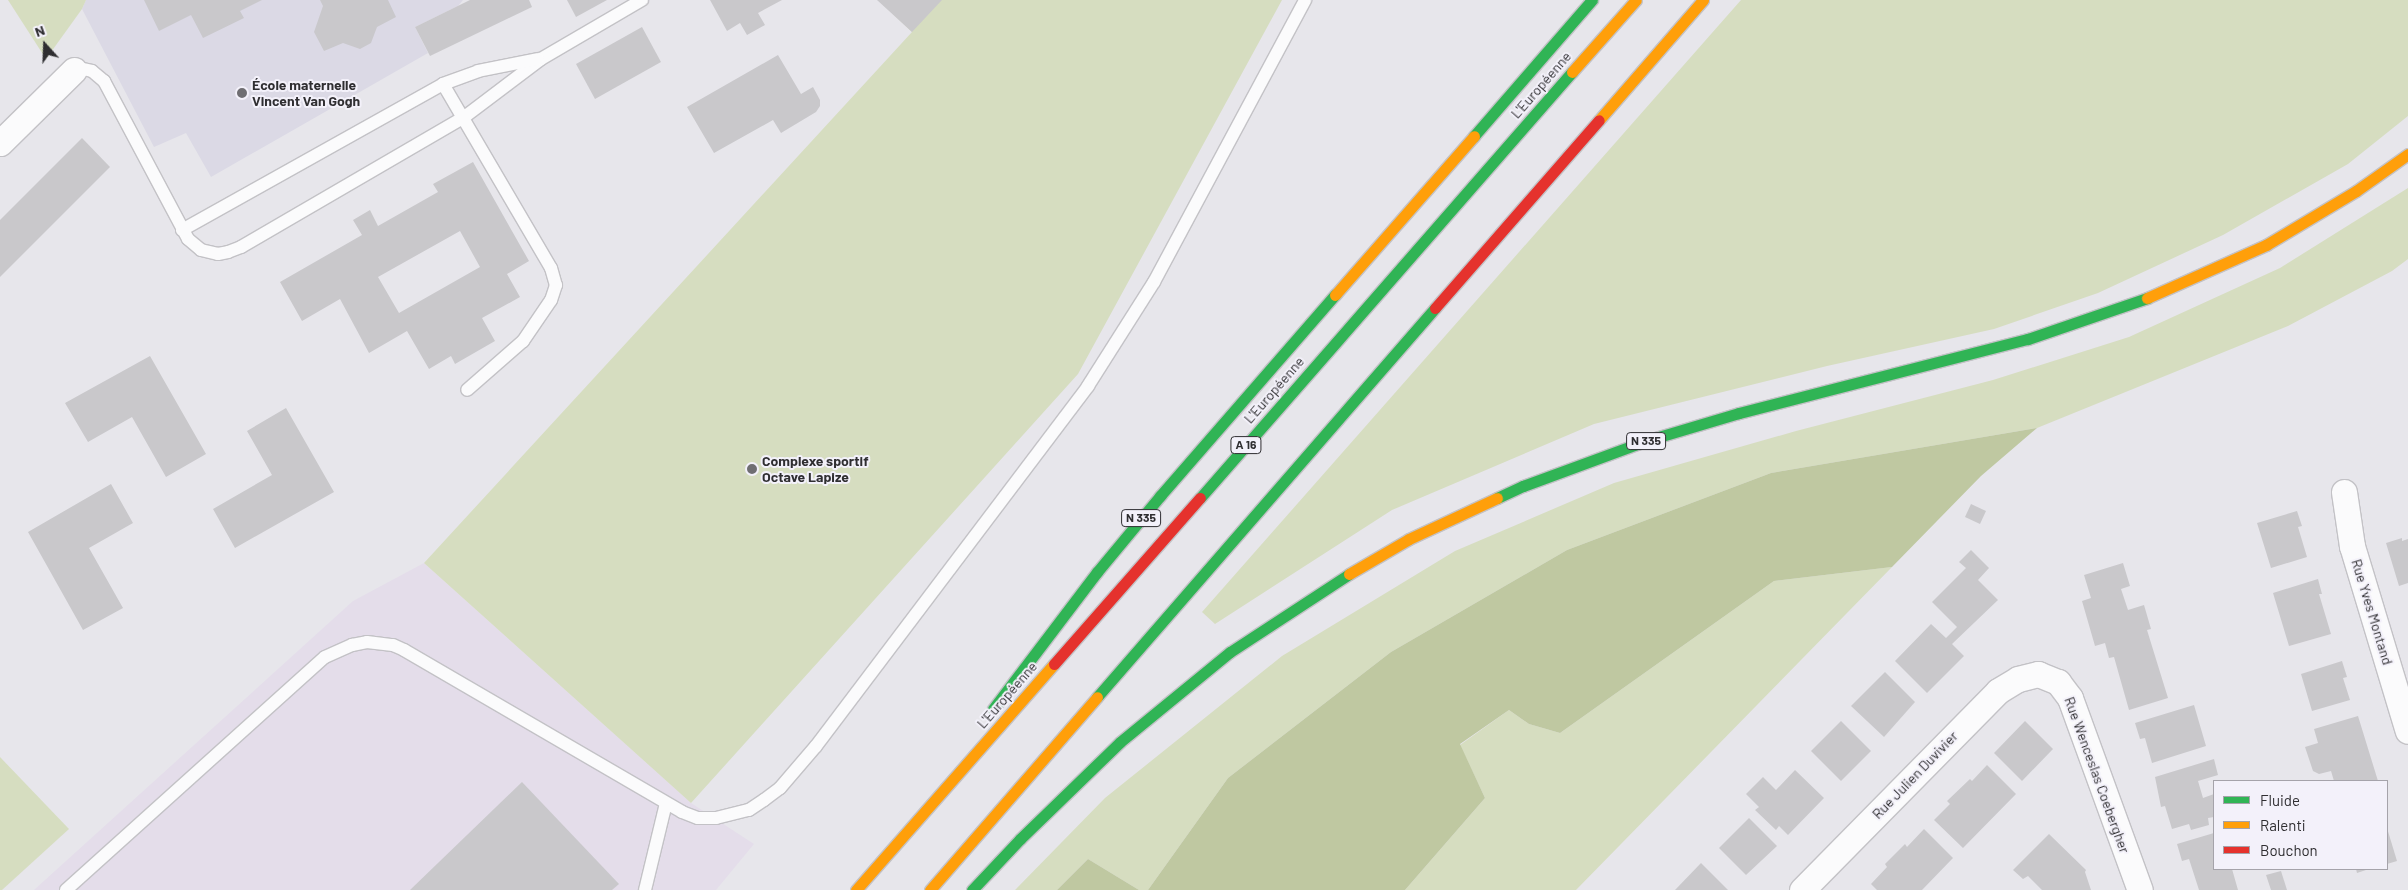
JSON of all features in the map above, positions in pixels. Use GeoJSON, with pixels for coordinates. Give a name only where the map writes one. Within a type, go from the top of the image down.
{"type":"FeatureCollection","features":[{"type":"Feature","properties":{"kind":"highway","name":"N 335"},"geometry":{"type":"LineString","coordinates":[[984,720],[1097,572],[1160,496],[1592,0]]}},
{"type":"Feature","properties":{"kind":"highway","name":"L'Européenne"},"geometry":{"type":"LineString","coordinates":[[855,890],[1636,0]]}},
{"type":"Feature","properties":{"kind":"highway"},"geometry":{"type":"LineString","coordinates":[[930,890],[1703,0]]}},
{"type":"Feature","properties":{"kind":"highway","name":"N 335"},"geometry":{"type":"LineString","coordinates":[[972,890],[1020,839],[1120,742],[1230,652],[1353,571],[1409,539],[1523,486],[1645,441],[1731,416],[2043,334],[2162,293],[2266,245],[2356,191],[2408,154]]}},
{"type":"Feature","properties":{"kind":"highway"},"geometry":{"type":"LineString","coordinates":[[855,890],[949,766]]}},
{"type":"Feature","properties":{"kind":"street"},"geometry":{"type":"LineString","coordinates":[[0,143],[74,70]]}},
{"type":"Feature","properties":{"kind":"street","name":"Rue Yves Montand"},"geometry":{"type":"LineString","coordinates":[[2344,492],[2352,546],[2408,731]]}},
{"type":"Feature","properties":{"kind":"street","name":"Rue Julien Duvivier"},"geometry":{"type":"LineString","coordinates":[[1802,890],[1998,691],[2018,679],[2038,674]]}},
{"type":"Feature","properties":{"kind":"street","name":"Rue Wenceslas Coebergher"},"geometry":{"type":"LineString","coordinates":[[2038,674],[2058,682],[2070,698],[2140,890]]}},
{"type":"Feature","properties":{"kind":"lane"},"geometry":{"type":"LineString","coordinates":[[74,70],[79,68],[92,71],[104,81],[182,230],[194,246],[209,252],[228,252],[242,247],[463,118],[541,59],[642,0]]}},
{"type":"Feature","properties":{"kind":"lane"},"geometry":{"type":"LineString","coordinates":[[66,890],[325,657],[367,642],[393,645],[404,650],[666,803],[698,818],[732,816],[750,810],[780,788],[816,746],[1075,406],[1122,337],[1154,282],[1305,0]]}},
{"type":"Feature","properties":{"kind":"lane"},"geometry":{"type":"LineString","coordinates":[[182,230],[443,84],[478,71],[541,59]]}},
{"type":"Feature","properties":{"kind":"lane"},"geometry":{"type":"LineString","coordinates":[[443,84],[551,268],[556,285],[547,307],[523,341],[467,390]]}},
{"type":"Feature","properties":{"kind":"lane"},"geometry":{"type":"LineString","coordinates":[[645,890],[666,803]]}},
{"type":"Feature","properties":{"kind":"shaded area","name":"École maternelle Vincent Van Gogh"},"geometry":{"type":"Polygon","coordinates":[[[86,0],[463,0],[458,6],[415,27],[428,53],[211,177],[186,133],[154,147],[82,9],[86,0]]]}},
{"type":"Feature","properties":{"kind":"shaded area"},"geometry":{"type":"Polygon","coordinates":[[[424,563],[691,803],[754,844],[716,890],[34,890],[353,601],[424,563]]]}},
{"type":"Feature","properties":{"kind":"green space"},"geometry":{"type":"Polygon","coordinates":[[[8,0],[86,0],[82,9],[46,59],[8,0]]]}},
{"type":"Feature","properties":{"kind":"green space","name":"Complexe sportif Octave Lapize"},"geometry":{"type":"Polygon","coordinates":[[[878,0],[1282,0],[1078,374],[691,803],[424,563],[912,32],[878,0]]]}},
{"type":"Feature","properties":{"kind":"green space"},"geometry":{"type":"Polygon","coordinates":[[[1741,0],[2408,0],[2408,116],[2348,164],[2223,235],[2098,293],[1994,329],[1827,366],[1594,424],[1392,510],[1215,624],[1202,612],[1741,0]]]}},
{"type":"Feature","properties":{"kind":"green space"},"geometry":{"type":"Polygon","coordinates":[[[2408,188],[2408,259],[2392,271],[2288,326],[2037,428],[1771,473],[1567,550],[1391,652],[1228,778],[1148,890],[1139,890],[1088,859],[1057,890],[1015,890],[1105,798],[1282,656],[1455,551],[1614,483],[1796,431],[1993,380],[2129,337],[2280,268],[2408,188]]]}},
{"type":"Feature","properties":{"kind":"green space"},"geometry":{"type":"Polygon","coordinates":[[[2037,428],[1981,476],[1892,567],[1774,581],[1560,733],[1529,724],[1509,710],[1460,744],[1485,798],[1405,890],[1148,890],[1228,778],[1391,652],[1567,550],[1771,473],[2037,428]]]}},
{"type":"Feature","properties":{"kind":"green space"},"geometry":{"type":"Polygon","coordinates":[[[1892,567],[1576,890],[1405,890],[1485,798],[1460,745],[1509,710],[1529,724],[1560,733],[1774,581],[1892,567]]]}},
{"type":"Feature","properties":{"kind":"green space"},"geometry":{"type":"Polygon","coordinates":[[[0,757],[69,829],[2,890],[0,890],[0,757]]]}},
{"type":"Feature","properties":{"kind":"green space"},"geometry":{"type":"Polygon","coordinates":[[[1088,859],[1139,890],[1057,890],[1088,859]]]}},
{"type":"Feature","properties":{"kind":"building"},"geometry":{"type":"Polygon","coordinates":[[[144,0],[262,0],[240,11],[244,18],[203,38],[191,15],[159,31],[144,0]]]}},
{"type":"Feature","properties":{"kind":"building"},"geometry":{"type":"Polygon","coordinates":[[[320,0],[388,0],[396,17],[377,27],[371,43],[360,49],[343,43],[324,51],[314,32],[323,6],[320,0]]]}},
{"type":"Feature","properties":{"kind":"building"},"geometry":{"type":"Polygon","coordinates":[[[470,0],[529,0],[532,7],[430,56],[415,27],[470,0]]]}},
{"type":"Feature","properties":{"kind":"building"},"geometry":{"type":"Polygon","coordinates":[[[567,0],[607,0],[576,17],[567,0]]]}},
{"type":"Feature","properties":{"kind":"building"},"geometry":{"type":"Polygon","coordinates":[[[710,0],[782,0],[758,13],[765,25],[747,35],[740,23],[727,31],[710,0]]]}},
{"type":"Feature","properties":{"kind":"building"},"geometry":{"type":"Polygon","coordinates":[[[877,0],[942,0],[912,32],[877,0]]]}},
{"type":"Feature","properties":{"kind":"building"},"geometry":{"type":"Polygon","coordinates":[[[642,27],[661,62],[595,99],[576,64],[642,27]]]}},
{"type":"Feature","properties":{"kind":"building"},"geometry":{"type":"Polygon","coordinates":[[[778,55],[801,94],[813,87],[820,100],[820,106],[816,112],[781,133],[773,120],[714,153],[687,107],[778,55]]]}},
{"type":"Feature","properties":{"kind":"building"},"geometry":{"type":"Polygon","coordinates":[[[82,138],[110,167],[0,277],[0,220],[82,138]]]}},
{"type":"Feature","properties":{"kind":"building"},"geometry":{"type":"Polygon","coordinates":[[[473,162],[529,261],[507,274],[520,297],[482,318],[495,341],[455,364],[451,356],[429,369],[407,331],[369,353],[340,299],[302,321],[280,282],[362,235],[353,220],[370,210],[378,226],[438,192],[433,184],[473,162]],[[460,231],[378,277],[399,313],[480,267],[460,231]]]}},
{"type":"Feature","properties":{"kind":"building"},"geometry":{"type":"Polygon","coordinates":[[[150,356],[206,454],[166,477],[132,417],[88,442],[65,403],[150,356]]]}},
{"type":"Feature","properties":{"kind":"building"},"geometry":{"type":"Polygon","coordinates":[[[286,408],[334,492],[235,548],[213,509],[272,475],[247,431],[286,408]]]}},
{"type":"Feature","properties":{"kind":"building"},"geometry":{"type":"Polygon","coordinates":[[[111,484],[133,523],[89,548],[123,608],[83,630],[28,532],[111,484]]]}},
{"type":"Feature","properties":{"kind":"building"},"geometry":{"type":"Polygon","coordinates":[[[1971,504],[1986,511],[1980,524],[1965,517],[1971,504]]]}},
{"type":"Feature","properties":{"kind":"building"},"geometry":{"type":"Polygon","coordinates":[[[2297,511],[2302,526],[2298,527],[2307,557],[2271,568],[2257,523],[2297,511]]]}},
{"type":"Feature","properties":{"kind":"building"},"geometry":{"type":"Polygon","coordinates":[[[2402,538],[2402,541],[2408,539],[2408,583],[2399,586],[2386,543],[2402,538]]]}},
{"type":"Feature","properties":{"kind":"building"},"geometry":{"type":"Polygon","coordinates":[[[1971,550],[1989,568],[1978,580],[1998,600],[1952,644],[1964,656],[1927,693],[1895,661],[1931,624],[1946,638],[1957,627],[1932,602],[1966,568],[1959,562],[1971,550]]]}},
{"type":"Feature","properties":{"kind":"building"},"geometry":{"type":"Polygon","coordinates":[[[2123,563],[2130,586],[2121,589],[2128,610],[2144,605],[2151,629],[2147,630],[2168,698],[2129,710],[2114,657],[2109,658],[2105,643],[2095,646],[2082,601],[2091,598],[2084,575],[2123,563]]]}},
{"type":"Feature","properties":{"kind":"building"},"geometry":{"type":"Polygon","coordinates":[[[2318,579],[2322,594],[2319,594],[2331,634],[2289,646],[2273,593],[2318,579]]]}},
{"type":"Feature","properties":{"kind":"building"},"geometry":{"type":"Polygon","coordinates":[[[2342,661],[2347,677],[2343,678],[2350,700],[2312,711],[2301,674],[2342,661]]]}},
{"type":"Feature","properties":{"kind":"building"},"geometry":{"type":"Polygon","coordinates":[[[1885,672],[1915,702],[1884,737],[1851,706],[1885,672]]]}},
{"type":"Feature","properties":{"kind":"building"},"geometry":{"type":"Polygon","coordinates":[[[2194,705],[2206,746],[2152,763],[2145,738],[2140,739],[2135,723],[2194,705]]]}},
{"type":"Feature","properties":{"kind":"building"},"geometry":{"type":"Polygon","coordinates":[[[2358,716],[2378,780],[2334,780],[2331,771],[2319,774],[2313,771],[2305,747],[2318,743],[2314,729],[2358,716]]]}},
{"type":"Feature","properties":{"kind":"building"},"geometry":{"type":"Polygon","coordinates":[[[1841,721],[1871,751],[1841,781],[1811,751],[1841,721]]]}},
{"type":"Feature","properties":{"kind":"building"},"geometry":{"type":"Polygon","coordinates":[[[2025,721],[2053,749],[2022,781],[1994,753],[2025,721]]]}},
{"type":"Feature","properties":{"kind":"building"},"geometry":{"type":"Polygon","coordinates":[[[2214,759],[2218,775],[2198,781],[2203,798],[2213,794],[2213,817],[2208,818],[2209,825],[2191,830],[2189,824],[2172,829],[2165,806],[2161,807],[2155,777],[2214,759]]]}},
{"type":"Feature","properties":{"kind":"building"},"geometry":{"type":"Polygon","coordinates":[[[1987,765],[2016,794],[1963,848],[1934,820],[1950,804],[1947,801],[1970,779],[1972,781],[1987,765]]]}},
{"type":"Feature","properties":{"kind":"building"},"geometry":{"type":"Polygon","coordinates":[[[1795,770],[1824,798],[1788,835],[1779,826],[1776,830],[1755,810],[1759,807],[1746,794],[1763,777],[1776,790],[1795,770]]]}},
{"type":"Feature","properties":{"kind":"building"},"geometry":{"type":"Polygon","coordinates":[[[522,782],[619,884],[612,890],[410,890],[522,782]]]}},
{"type":"Feature","properties":{"kind":"building"},"geometry":{"type":"Polygon","coordinates":[[[1749,818],[1777,846],[1746,875],[1719,848],[1749,818]]]}},
{"type":"Feature","properties":{"kind":"building"},"geometry":{"type":"Polygon","coordinates":[[[1924,829],[1953,858],[1922,890],[1877,890],[1871,884],[1887,867],[1885,864],[1905,844],[1907,847],[1924,829]]]}},
{"type":"Feature","properties":{"kind":"building"},"geometry":{"type":"Polygon","coordinates":[[[2388,831],[2397,861],[2388,864],[2388,831]]]}},
{"type":"Feature","properties":{"kind":"building"},"geometry":{"type":"Polygon","coordinates":[[[2213,833],[2213,870],[2232,870],[2238,890],[2199,890],[2189,859],[2182,861],[2177,844],[2213,833]]]}},
{"type":"Feature","properties":{"kind":"building"},"geometry":{"type":"Polygon","coordinates":[[[2049,834],[2086,870],[2091,890],[2042,890],[2028,876],[2023,879],[2013,870],[2049,834]]]}},
{"type":"Feature","properties":{"kind":"building"},"geometry":{"type":"Polygon","coordinates":[[[1701,863],[1728,890],[1675,890],[1701,863]]]}},
{"type":"Feature","properties":{"kind":"building"},"geometry":{"type":"Polygon","coordinates":[[[2281,871],[2287,890],[2271,890],[2266,875],[2281,871]]]}},
{"type":"Feature","properties":{"kind":"traffic: fast"},"geometry":{"type":"LineString","coordinates":[[1474,136],[1592,0]]}},
{"type":"Feature","properties":{"kind":"traffic: fast"},"geometry":{"type":"LineString","coordinates":[[1200,498],[1572,72]]}},
{"type":"Feature","properties":{"kind":"traffic: fast"},"geometry":{"type":"LineString","coordinates":[[993,709],[1097,572],[1160,496],[1335,295]]}},
{"type":"Feature","properties":{"kind":"traffic: fast"},"geometry":{"type":"LineString","coordinates":[[1497,498],[1523,486],[1645,441],[1739,413],[2028,339],[2147,298]]}},
{"type":"Feature","properties":{"kind":"traffic: fast"},"geometry":{"type":"LineString","coordinates":[[1097,697],[1435,308]]}},
{"type":"Feature","properties":{"kind":"traffic: fast"},"geometry":{"type":"LineString","coordinates":[[972,890],[1020,839],[1120,742],[1230,652],[1349,574]]}},
{"type":"Feature","properties":{"kind":"traffic: slow"},"geometry":{"type":"LineString","coordinates":[[1572,72],[1636,0]]}},
{"type":"Feature","properties":{"kind":"traffic: slow"},"geometry":{"type":"LineString","coordinates":[[1599,120],[1703,0]]}},
{"type":"Feature","properties":{"kind":"traffic: slow"},"geometry":{"type":"LineString","coordinates":[[1335,295],[1474,136]]}},
{"type":"Feature","properties":{"kind":"traffic: slow"},"geometry":{"type":"LineString","coordinates":[[2147,298],[2266,245],[2356,191],[2408,154]]}},
{"type":"Feature","properties":{"kind":"traffic: slow"},"geometry":{"type":"LineString","coordinates":[[1349,574],[1409,539],[1497,498]]}},
{"type":"Feature","properties":{"kind":"traffic: slow"},"geometry":{"type":"LineString","coordinates":[[856,890],[1054,664]]}},
{"type":"Feature","properties":{"kind":"traffic: slow"},"geometry":{"type":"LineString","coordinates":[[930,890],[1097,697]]}},
{"type":"Feature","properties":{"kind":"traffic: jam"},"geometry":{"type":"LineString","coordinates":[[1435,308],[1599,120]]}},
{"type":"Feature","properties":{"kind":"traffic: jam"},"geometry":{"type":"LineString","coordinates":[[1054,664],[1200,498]]}},
{"type":"Feature","properties":{"kind":"place","name":"École maternelle Vincent Van Gogh"},"geometry":{"type":"Point","coordinates":[242,93]}},
{"type":"Feature","properties":{"kind":"place","name":"Complexe sportif Octave Lapize"},"geometry":{"type":"Point","coordinates":[752,469]}}]}
